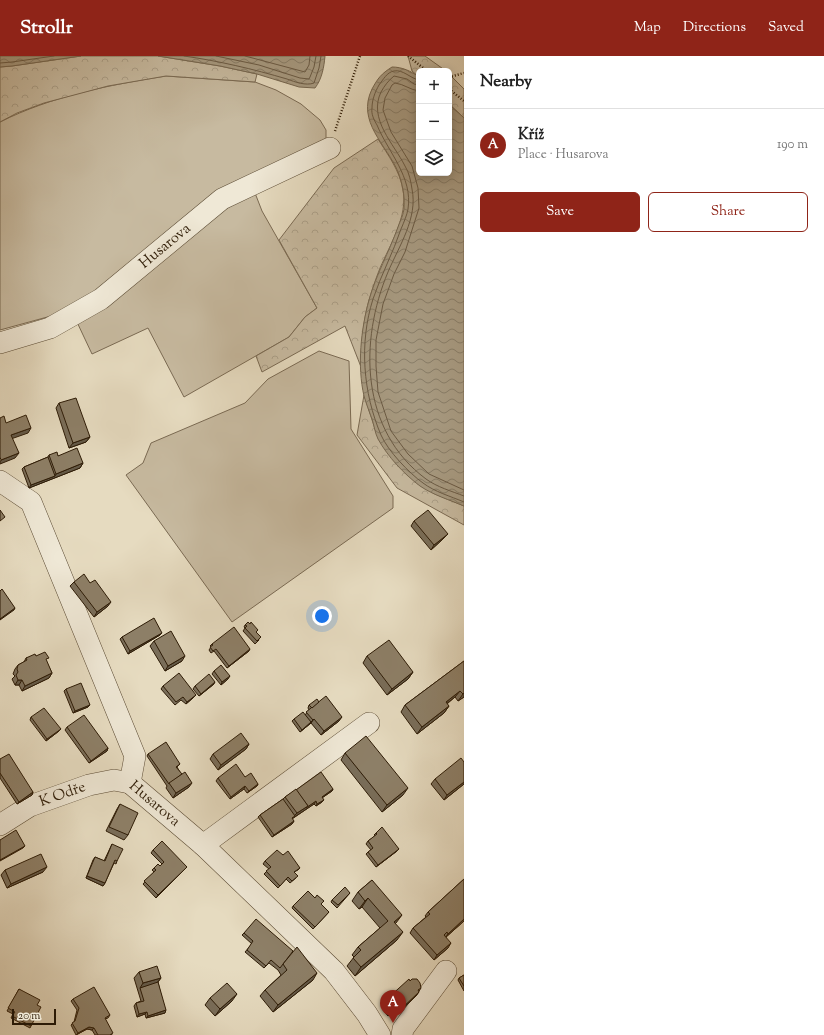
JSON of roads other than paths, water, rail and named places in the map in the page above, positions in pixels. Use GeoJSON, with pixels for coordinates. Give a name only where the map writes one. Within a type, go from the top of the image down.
{"type":"FeatureCollection","features":[{"type":"Feature","properties":{"kind":"street","name":"Husarova"},"geometry":{"type":"LineString","coordinates":[[0,343],[50,328],[101,299],[222,199],[330,148]]}},
{"type":"Feature","properties":{"kind":"street","name":"Husarova"},"geometry":{"type":"LineString","coordinates":[[0,481],[31,502],[134,756],[130,783],[203,845],[334,971],[367,1014],[380,1035]]}},
{"type":"Feature","properties":{"kind":"street"},"geometry":{"type":"LineString","coordinates":[[203,845],[369,723]]}},
{"type":"Feature","properties":{"kind":"street","name":"K Odře"},"geometry":{"type":"LineString","coordinates":[[0,825],[30,806],[89,785],[114,780],[130,783]]}},
{"type":"Feature","properties":{"kind":"street"},"geometry":{"type":"LineString","coordinates":[[398,1033],[446,971]]}},
{"type":"Feature","properties":{"kind":"water"},"geometry":{"type":"Polygon","coordinates":[[[0,56],[81,56],[0,67],[0,56]]]}},
{"type":"Feature","properties":{"kind":"water"},"geometry":{"type":"Polygon","coordinates":[[[158,56],[325,56],[322,73],[315,88],[299,87],[257,74],[220,66],[158,56]]]}},
{"type":"Feature","properties":{"kind":"water"},"geometry":{"type":"Polygon","coordinates":[[[392,67],[406,70],[416,75],[416,176],[452,176],[452,107],[464,118],[464,506],[436,495],[420,486],[402,471],[391,459],[377,437],[364,396],[360,360],[366,311],[375,282],[404,210],[404,194],[398,172],[370,123],[368,112],[368,101],[372,89],[380,76],[392,67]]]}},
{"type":"Feature","properties":{"kind":"place","name":"Kříž"},"geometry":{"type":"Point","coordinates":[393,1023]}}]}
